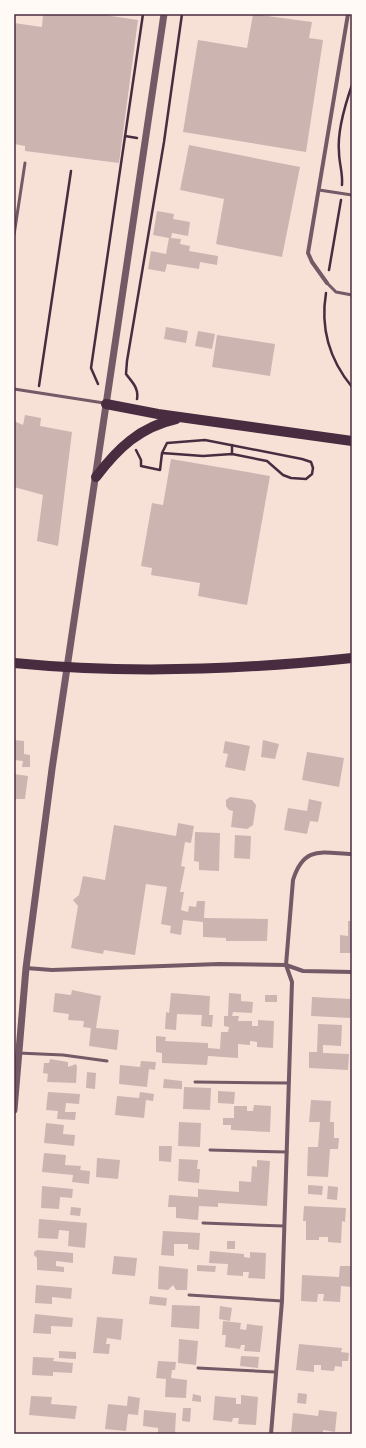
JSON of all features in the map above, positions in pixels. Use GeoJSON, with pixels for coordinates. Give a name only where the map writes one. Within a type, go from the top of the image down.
{"type":"FeatureCollection","features":[{"type":"Feature","properties":{"kind":"main road"},"geometry":{"type":"LineString","coordinates":[[106,404],[135,411],[352,440]]}},
{"type":"Feature","properties":{"kind":"main road"},"geometry":{"type":"LineString","coordinates":[[96,477],[112,455],[131,439],[158,423],[184,417]]}},
{"type":"Feature","properties":{"kind":"main road"},"geometry":{"type":"LineString","coordinates":[[17,664],[115,668],[223,668],[352,658]]}},
{"type":"Feature","properties":{"kind":"street"},"geometry":{"type":"LineString","coordinates":[[14,1110],[26,968],[52,769],[164,14]]}},
{"type":"Feature","properties":{"kind":"street"},"geometry":{"type":"LineString","coordinates":[[328,283],[312,262],[308,253],[348,14]]}},
{"type":"Feature","properties":{"kind":"street"},"geometry":{"type":"LineString","coordinates":[[271,1434],[282,1301],[292,982],[286,965],[293,880],[297,867],[304,858],[316,853],[352,854]]}},
{"type":"Feature","properties":{"kind":"street"},"geometry":{"type":"LineString","coordinates":[[26,968],[52,970],[218,964],[286,965],[304,971],[352,972]]}},
{"type":"Feature","properties":{"kind":"lane"},"geometry":{"type":"LineString","coordinates":[[14,235],[24,164]]}},
{"type":"Feature","properties":{"kind":"lane"},"geometry":{"type":"LineString","coordinates":[[319,190],[352,195]]}},
{"type":"Feature","properties":{"kind":"lane"},"geometry":{"type":"LineString","coordinates":[[328,283],[336,292],[352,295]]}},
{"type":"Feature","properties":{"kind":"lane"},"geometry":{"type":"LineString","coordinates":[[14,389],[106,404]]}},
{"type":"Feature","properties":{"kind":"lane"},"geometry":{"type":"LineString","coordinates":[[18,1053],[63,1055],[107,1061]]}},
{"type":"Feature","properties":{"kind":"lane"},"geometry":{"type":"LineString","coordinates":[[195,1082],[289,1083]]}},
{"type":"Feature","properties":{"kind":"lane"},"geometry":{"type":"LineString","coordinates":[[210,1150],[287,1152]]}},
{"type":"Feature","properties":{"kind":"lane"},"geometry":{"type":"LineString","coordinates":[[203,1223],[284,1226]]}},
{"type":"Feature","properties":{"kind":"lane"},"geometry":{"type":"LineString","coordinates":[[189,1295],[282,1301]]}},
{"type":"Feature","properties":{"kind":"lane"},"geometry":{"type":"LineString","coordinates":[[198,1368],[275,1372]]}},
{"type":"Feature","properties":{"kind":"path"},"geometry":{"type":"LineString","coordinates":[[106,404],[91,368],[143,14]]}},
{"type":"Feature","properties":{"kind":"path"},"geometry":{"type":"LineString","coordinates":[[135,411],[138,392],[126,374],[127,361],[164,142],[182,14]]}},
{"type":"Feature","properties":{"kind":"path"},"geometry":{"type":"LineString","coordinates":[[352,85],[344,106],[339,151],[343,172],[342,193],[324,307],[324,328],[331,352],[339,372],[352,387]]}},
{"type":"Feature","properties":{"kind":"path"},"geometry":{"type":"LineString","coordinates":[[38,393],[71,171]]}},
{"type":"Feature","properties":{"kind":"path"},"geometry":{"type":"LineString","coordinates":[[131,439],[141,460],[140,466],[160,470],[162,453],[167,443],[205,440],[302,459],[311,462],[313,468],[312,474],[306,479],[291,478],[283,475],[267,461],[232,454],[203,456],[162,453]]}},
{"type":"Feature","properties":{"kind":"path"},"geometry":{"type":"LineString","coordinates":[[232,445],[232,454]]}},
{"type":"Feature","properties":{"kind":"building"},"geometry":{"type":"Polygon","coordinates":[[[43,14],[98,14],[138,20],[119,163],[25,151],[25,146],[14,144],[14,23],[42,27],[43,14]]]}},
{"type":"Feature","properties":{"kind":"building"},"geometry":{"type":"Polygon","coordinates":[[[253,14],[312,22],[309,38],[323,40],[306,152],[183,132],[198,40],[247,48],[253,14]]]}},
{"type":"Feature","properties":{"kind":"building"},"geometry":{"type":"Polygon","coordinates":[[[189,145],[300,167],[282,257],[216,244],[224,199],[180,190],[189,145]]]}},
{"type":"Feature","properties":{"kind":"building"},"geometry":{"type":"Polygon","coordinates":[[[157,211],[174,214],[173,219],[190,222],[188,236],[172,233],[171,238],[181,239],[180,244],[190,246],[189,251],[218,256],[217,265],[200,262],[199,269],[167,264],[165,272],[148,269],[151,251],[166,254],[169,238],[153,235],[157,211]]]}},
{"type":"Feature","properties":{"kind":"building"},"geometry":{"type":"Polygon","coordinates":[[[166,327],[188,331],[186,343],[164,339],[166,327]]]}},
{"type":"Feature","properties":{"kind":"building"},"geometry":{"type":"Polygon","coordinates":[[[198,331],[215,334],[212,349],[195,346],[198,331]]]}},
{"type":"Feature","properties":{"kind":"building"},"geometry":{"type":"Polygon","coordinates":[[[217,335],[275,344],[270,376],[212,367],[217,335]]]}},
{"type":"Feature","properties":{"kind":"building"},"geometry":{"type":"Polygon","coordinates":[[[25,415],[41,418],[40,426],[72,432],[58,546],[37,541],[43,495],[14,487],[14,421],[23,425],[25,415]]]}},
{"type":"Feature","properties":{"kind":"building"},"geometry":{"type":"Polygon","coordinates":[[[171,459],[270,476],[247,605],[198,596],[200,583],[151,575],[152,568],[141,566],[152,503],[163,505],[171,459]]]}},
{"type":"Feature","properties":{"kind":"building"},"geometry":{"type":"Polygon","coordinates":[[[14,740],[24,741],[24,754],[30,755],[30,767],[22,767],[23,761],[14,760],[14,740]]]}},
{"type":"Feature","properties":{"kind":"building"},"geometry":{"type":"Polygon","coordinates":[[[263,740],[279,744],[275,759],[261,757],[263,740]]]}},
{"type":"Feature","properties":{"kind":"building"},"geometry":{"type":"Polygon","coordinates":[[[225,741],[250,746],[245,771],[225,767],[228,754],[223,753],[225,741]]]}},
{"type":"Feature","properties":{"kind":"building"},"geometry":{"type":"Polygon","coordinates":[[[307,752],[344,758],[339,787],[302,780],[307,752]]]}},
{"type":"Feature","properties":{"kind":"building"},"geometry":{"type":"Polygon","coordinates":[[[14,774],[28,776],[25,799],[14,799],[14,774]]]}},
{"type":"Feature","properties":{"kind":"building"},"geometry":{"type":"Polygon","coordinates":[[[230,797],[252,800],[256,805],[253,825],[247,829],[231,827],[233,811],[229,810],[226,806],[226,800],[230,797]]]}},
{"type":"Feature","properties":{"kind":"building"},"geometry":{"type":"Polygon","coordinates":[[[309,799],[322,802],[318,822],[310,821],[307,834],[284,830],[288,808],[307,811],[309,799]]]}},
{"type":"Feature","properties":{"kind":"building"},"geometry":{"type":"Polygon","coordinates":[[[178,823],[194,826],[191,843],[185,842],[181,866],[185,867],[180,892],[184,892],[181,910],[188,912],[189,906],[196,907],[197,901],[205,901],[204,918],[268,919],[267,941],[226,941],[226,938],[203,937],[203,922],[183,920],[181,935],[170,933],[171,926],[161,924],[167,887],[146,884],[135,955],[104,950],[103,954],[71,948],[78,906],[73,900],[79,895],[83,876],[105,880],[114,825],[176,836],[178,823]]]}},
{"type":"Feature","properties":{"kind":"building"},"geometry":{"type":"Polygon","coordinates":[[[195,832],[220,833],[219,871],[199,870],[199,862],[194,861],[195,832]]]}},
{"type":"Feature","properties":{"kind":"building"},"geometry":{"type":"Polygon","coordinates":[[[235,835],[251,836],[250,859],[234,858],[235,835]]]}},
{"type":"Feature","properties":{"kind":"building"},"geometry":{"type":"Polygon","coordinates":[[[348,921],[352,921],[352,953],[340,953],[340,935],[348,936],[348,921]]]}},
{"type":"Feature","properties":{"kind":"building"},"geometry":{"type":"Polygon","coordinates":[[[72,990],[101,996],[96,1028],[119,1030],[117,1050],[89,1046],[91,1028],[83,1027],[84,1021],[68,1020],[69,1014],[53,1012],[55,993],[71,995],[72,990]]]}},
{"type":"Feature","properties":{"kind":"building"},"geometry":{"type":"Polygon","coordinates":[[[171,993],[210,996],[209,1015],[213,1015],[212,1027],[201,1026],[202,1015],[177,1014],[176,1030],[165,1029],[166,1012],[169,1013],[171,993]]]}},
{"type":"Feature","properties":{"kind":"building"},"geometry":{"type":"Polygon","coordinates":[[[229,993],[241,994],[241,1001],[253,1002],[252,1013],[233,1012],[232,1016],[239,1016],[238,1021],[252,1021],[252,1026],[258,1026],[258,1020],[274,1021],[273,1048],[257,1047],[257,1042],[250,1041],[250,1045],[238,1044],[238,1058],[208,1056],[207,1065],[162,1063],[162,1053],[156,1052],[156,1036],[166,1037],[165,1041],[208,1043],[208,1048],[220,1049],[221,1032],[228,1032],[229,1027],[224,1026],[224,1016],[228,1016],[229,993]]]}},
{"type":"Feature","properties":{"kind":"building"},"geometry":{"type":"Polygon","coordinates":[[[265,995],[277,995],[277,1002],[265,1002],[265,995]]]}},
{"type":"Feature","properties":{"kind":"building"},"geometry":{"type":"Polygon","coordinates":[[[312,997],[351,999],[350,1018],[311,1016],[312,997]]]}},
{"type":"Feature","properties":{"kind":"building"},"geometry":{"type":"Polygon","coordinates":[[[318,1024],[342,1025],[341,1046],[323,1045],[323,1053],[349,1054],[348,1070],[309,1068],[309,1052],[317,1052],[318,1024]]]}},
{"type":"Feature","properties":{"kind":"building"},"geometry":{"type":"Polygon","coordinates":[[[50,1059],[68,1062],[68,1067],[76,1064],[76,1083],[47,1082],[48,1074],[43,1073],[44,1063],[49,1063],[50,1059]]]}},
{"type":"Feature","properties":{"kind":"building"},"geometry":{"type":"Polygon","coordinates":[[[141,1061],[156,1062],[155,1070],[149,1069],[147,1087],[119,1084],[120,1065],[140,1067],[141,1061]]]}},
{"type":"Feature","properties":{"kind":"building"},"geometry":{"type":"Polygon","coordinates":[[[87,1072],[96,1073],[95,1089],[86,1088],[87,1072]]]}},
{"type":"Feature","properties":{"kind":"building"},"geometry":{"type":"Polygon","coordinates":[[[164,1079],[182,1081],[182,1089],[163,1088],[164,1079]]]}},
{"type":"Feature","properties":{"kind":"building"},"geometry":{"type":"Polygon","coordinates":[[[184,1087],[211,1088],[210,1110],[183,1109],[184,1087]]]}},
{"type":"Feature","properties":{"kind":"building"},"geometry":{"type":"Polygon","coordinates":[[[218,1091],[235,1092],[234,1104],[218,1103],[218,1091]]]}},
{"type":"Feature","properties":{"kind":"building"},"geometry":{"type":"Polygon","coordinates":[[[48,1092],[80,1094],[79,1104],[66,1103],[65,1112],[76,1112],[75,1120],[57,1119],[58,1111],[46,1110],[48,1092]]]}},
{"type":"Feature","properties":{"kind":"building"},"geometry":{"type":"Polygon","coordinates":[[[140,1092],[154,1094],[153,1101],[146,1100],[144,1118],[115,1115],[117,1096],[139,1098],[140,1092]]]}},
{"type":"Feature","properties":{"kind":"building"},"geometry":{"type":"Polygon","coordinates":[[[311,1100],[331,1101],[330,1122],[334,1122],[334,1138],[339,1138],[338,1149],[330,1149],[328,1177],[307,1176],[308,1147],[318,1147],[320,1122],[309,1122],[311,1100]]]}},
{"type":"Feature","properties":{"kind":"building"},"geometry":{"type":"Polygon","coordinates":[[[254,1105],[271,1106],[270,1132],[231,1130],[231,1125],[223,1125],[223,1118],[234,1118],[234,1106],[247,1106],[247,1111],[253,1111],[254,1105]]]}},
{"type":"Feature","properties":{"kind":"building"},"geometry":{"type":"Polygon","coordinates":[[[179,1122],[201,1123],[200,1147],[178,1146],[179,1122]]]}},
{"type":"Feature","properties":{"kind":"building"},"geometry":{"type":"Polygon","coordinates":[[[46,1123],[64,1125],[63,1134],[75,1135],[74,1146],[44,1143],[46,1123]]]}},
{"type":"Feature","properties":{"kind":"building"},"geometry":{"type":"Polygon","coordinates":[[[159,1146],[172,1146],[171,1162],[159,1161],[159,1146]]]}},
{"type":"Feature","properties":{"kind":"building"},"geometry":{"type":"Polygon","coordinates":[[[44,1153],[66,1155],[65,1165],[81,1166],[80,1170],[90,1171],[89,1184],[72,1182],[73,1175],[42,1172],[44,1153]]]}},
{"type":"Feature","properties":{"kind":"building"},"geometry":{"type":"Polygon","coordinates":[[[97,1158],[120,1160],[118,1179],[96,1177],[97,1158]]]}},
{"type":"Feature","properties":{"kind":"building"},"geometry":{"type":"Polygon","coordinates":[[[179,1159],[198,1160],[197,1169],[200,1169],[199,1183],[178,1181],[179,1159]]]}},
{"type":"Feature","properties":{"kind":"building"},"geometry":{"type":"Polygon","coordinates":[[[257,1160],[270,1161],[267,1206],[218,1203],[218,1207],[199,1206],[198,1220],[176,1218],[176,1207],[168,1207],[169,1195],[198,1197],[198,1189],[239,1192],[239,1181],[251,1182],[252,1166],[257,1167],[257,1160]]]}},
{"type":"Feature","properties":{"kind":"building"},"geometry":{"type":"Polygon","coordinates":[[[308,1185],[323,1186],[322,1195],[308,1194],[308,1185]]]}},
{"type":"Feature","properties":{"kind":"building"},"geometry":{"type":"Polygon","coordinates":[[[42,1186],[73,1189],[72,1198],[60,1197],[59,1209],[41,1208],[42,1186]]]}},
{"type":"Feature","properties":{"kind":"building"},"geometry":{"type":"Polygon","coordinates":[[[328,1186],[338,1187],[337,1200],[327,1199],[328,1186]]]}},
{"type":"Feature","properties":{"kind":"building"},"geometry":{"type":"Polygon","coordinates":[[[304,1206],[346,1208],[345,1222],[342,1221],[341,1243],[328,1242],[328,1237],[319,1237],[319,1240],[306,1240],[306,1221],[303,1221],[304,1206]]]}},
{"type":"Feature","properties":{"kind":"building"},"geometry":{"type":"Polygon","coordinates":[[[71,1207],[81,1208],[80,1216],[70,1215],[71,1207]]]}},
{"type":"Feature","properties":{"kind":"building"},"geometry":{"type":"Polygon","coordinates":[[[39,1219],[87,1223],[85,1248],[68,1246],[69,1231],[59,1230],[58,1239],[38,1238],[39,1219]]]}},
{"type":"Feature","properties":{"kind":"building"},"geometry":{"type":"Polygon","coordinates":[[[163,1231],[200,1233],[199,1250],[188,1249],[188,1244],[174,1244],[174,1256],[161,1255],[163,1231]]]}},
{"type":"Feature","properties":{"kind":"building"},"geometry":{"type":"Polygon","coordinates":[[[227,1241],[235,1241],[235,1249],[227,1249],[227,1241]]]}},
{"type":"Feature","properties":{"kind":"building"},"geometry":{"type":"Polygon","coordinates":[[[37,1250],[73,1253],[73,1263],[56,1261],[56,1266],[64,1267],[64,1272],[37,1270],[37,1258],[34,1255],[34,1252],[37,1250]]]}},
{"type":"Feature","properties":{"kind":"building"},"geometry":{"type":"Polygon","coordinates":[[[210,1251],[244,1254],[244,1257],[250,1258],[250,1252],[266,1253],[265,1279],[248,1278],[249,1272],[243,1272],[243,1276],[227,1275],[228,1264],[209,1263],[210,1251]]]}},
{"type":"Feature","properties":{"kind":"building"},"geometry":{"type":"Polygon","coordinates":[[[114,1256],[137,1258],[135,1276],[112,1274],[114,1256]]]}},
{"type":"Feature","properties":{"kind":"building"},"geometry":{"type":"Polygon","coordinates":[[[197,1265],[216,1266],[215,1272],[197,1271],[197,1265]]]}},
{"type":"Feature","properties":{"kind":"building"},"geometry":{"type":"Polygon","coordinates":[[[159,1266],[188,1269],[187,1290],[176,1290],[173,1285],[168,1290],[158,1289],[159,1266]]]}},
{"type":"Feature","properties":{"kind":"building"},"geometry":{"type":"Polygon","coordinates":[[[340,1266],[352,1266],[352,1287],[341,1286],[340,1302],[323,1301],[324,1294],[318,1294],[317,1302],[301,1301],[302,1275],[339,1277],[340,1266]]]}},
{"type":"Feature","properties":{"kind":"building"},"geometry":{"type":"Polygon","coordinates":[[[36,1285],[72,1288],[71,1299],[52,1297],[52,1304],[35,1303],[36,1285]]]}},
{"type":"Feature","properties":{"kind":"building"},"geometry":{"type":"Polygon","coordinates":[[[150,1296],[167,1298],[166,1306],[149,1304],[150,1296]]]}},
{"type":"Feature","properties":{"kind":"building"},"geometry":{"type":"Polygon","coordinates":[[[172,1305],[200,1306],[199,1329],[171,1327],[172,1305]]]}},
{"type":"Feature","properties":{"kind":"building"},"geometry":{"type":"Polygon","coordinates":[[[220,1306],[232,1308],[230,1321],[219,1319],[220,1306]]]}},
{"type":"Feature","properties":{"kind":"building"},"geometry":{"type":"Polygon","coordinates":[[[35,1314],[73,1318],[72,1327],[51,1326],[51,1334],[33,1333],[35,1314]]]}},
{"type":"Feature","properties":{"kind":"building"},"geometry":{"type":"Polygon","coordinates":[[[97,1317],[123,1319],[121,1340],[107,1338],[106,1344],[110,1344],[109,1354],[93,1353],[97,1317]]]}},
{"type":"Feature","properties":{"kind":"building"},"geometry":{"type":"Polygon","coordinates":[[[223,1321],[241,1323],[240,1329],[246,1330],[247,1324],[263,1326],[260,1352],[244,1351],[245,1345],[241,1345],[240,1349],[225,1347],[226,1335],[222,1335],[223,1321]]]}},
{"type":"Feature","properties":{"kind":"building"},"geometry":{"type":"Polygon","coordinates":[[[179,1339],[198,1341],[196,1365],[178,1363],[179,1339]]]}},
{"type":"Feature","properties":{"kind":"building"},"geometry":{"type":"Polygon","coordinates":[[[299,1344],[342,1348],[341,1352],[349,1353],[348,1361],[342,1361],[342,1367],[335,1366],[334,1371],[321,1370],[321,1365],[314,1365],[314,1372],[296,1370],[299,1344]]]}},
{"type":"Feature","properties":{"kind":"building"},"geometry":{"type":"Polygon","coordinates":[[[59,1351],[76,1352],[76,1359],[59,1358],[59,1351]]]}},
{"type":"Feature","properties":{"kind":"building"},"geometry":{"type":"Polygon","coordinates":[[[241,1356],[259,1357],[258,1368],[240,1366],[241,1356]]]}},
{"type":"Feature","properties":{"kind":"building"},"geometry":{"type":"Polygon","coordinates":[[[33,1357],[54,1358],[53,1361],[73,1363],[72,1373],[53,1372],[53,1376],[32,1375],[33,1357]]]}},
{"type":"Feature","properties":{"kind":"building"},"geometry":{"type":"Polygon","coordinates":[[[158,1361],[176,1362],[175,1370],[172,1370],[171,1378],[187,1380],[186,1398],[165,1397],[166,1379],[156,1378],[158,1361]]]}},
{"type":"Feature","properties":{"kind":"building"},"geometry":{"type":"Polygon","coordinates":[[[298,1393],[307,1394],[306,1404],[297,1403],[298,1393]]]}},
{"type":"Feature","properties":{"kind":"building"},"geometry":{"type":"Polygon","coordinates":[[[193,1394],[201,1396],[201,1402],[192,1401],[193,1394]]]}},
{"type":"Feature","properties":{"kind":"building"},"geometry":{"type":"Polygon","coordinates":[[[241,1395],[258,1397],[256,1425],[238,1424],[239,1418],[233,1418],[232,1422],[213,1420],[215,1396],[236,1398],[236,1404],[241,1404],[241,1395]]]}},
{"type":"Feature","properties":{"kind":"building"},"geometry":{"type":"Polygon","coordinates":[[[31,1396],[52,1397],[51,1404],[77,1406],[75,1419],[29,1415],[31,1396]]]}},
{"type":"Feature","properties":{"kind":"building"},"geometry":{"type":"Polygon","coordinates":[[[128,1396],[140,1398],[138,1415],[128,1414],[126,1431],[105,1429],[108,1404],[127,1406],[128,1396]]]}},
{"type":"Feature","properties":{"kind":"building"},"geometry":{"type":"Polygon","coordinates":[[[183,1408],[191,1408],[190,1422],[182,1421],[183,1408]]]}},
{"type":"Feature","properties":{"kind":"building"},"geometry":{"type":"Polygon","coordinates":[[[144,1410],[176,1413],[175,1434],[158,1434],[158,1428],[143,1426],[144,1410]]]}},
{"type":"Feature","properties":{"kind":"building"},"geometry":{"type":"Polygon","coordinates":[[[319,1410],[337,1412],[335,1432],[323,1430],[323,1434],[291,1434],[293,1413],[318,1416],[319,1410]]]}}]}
